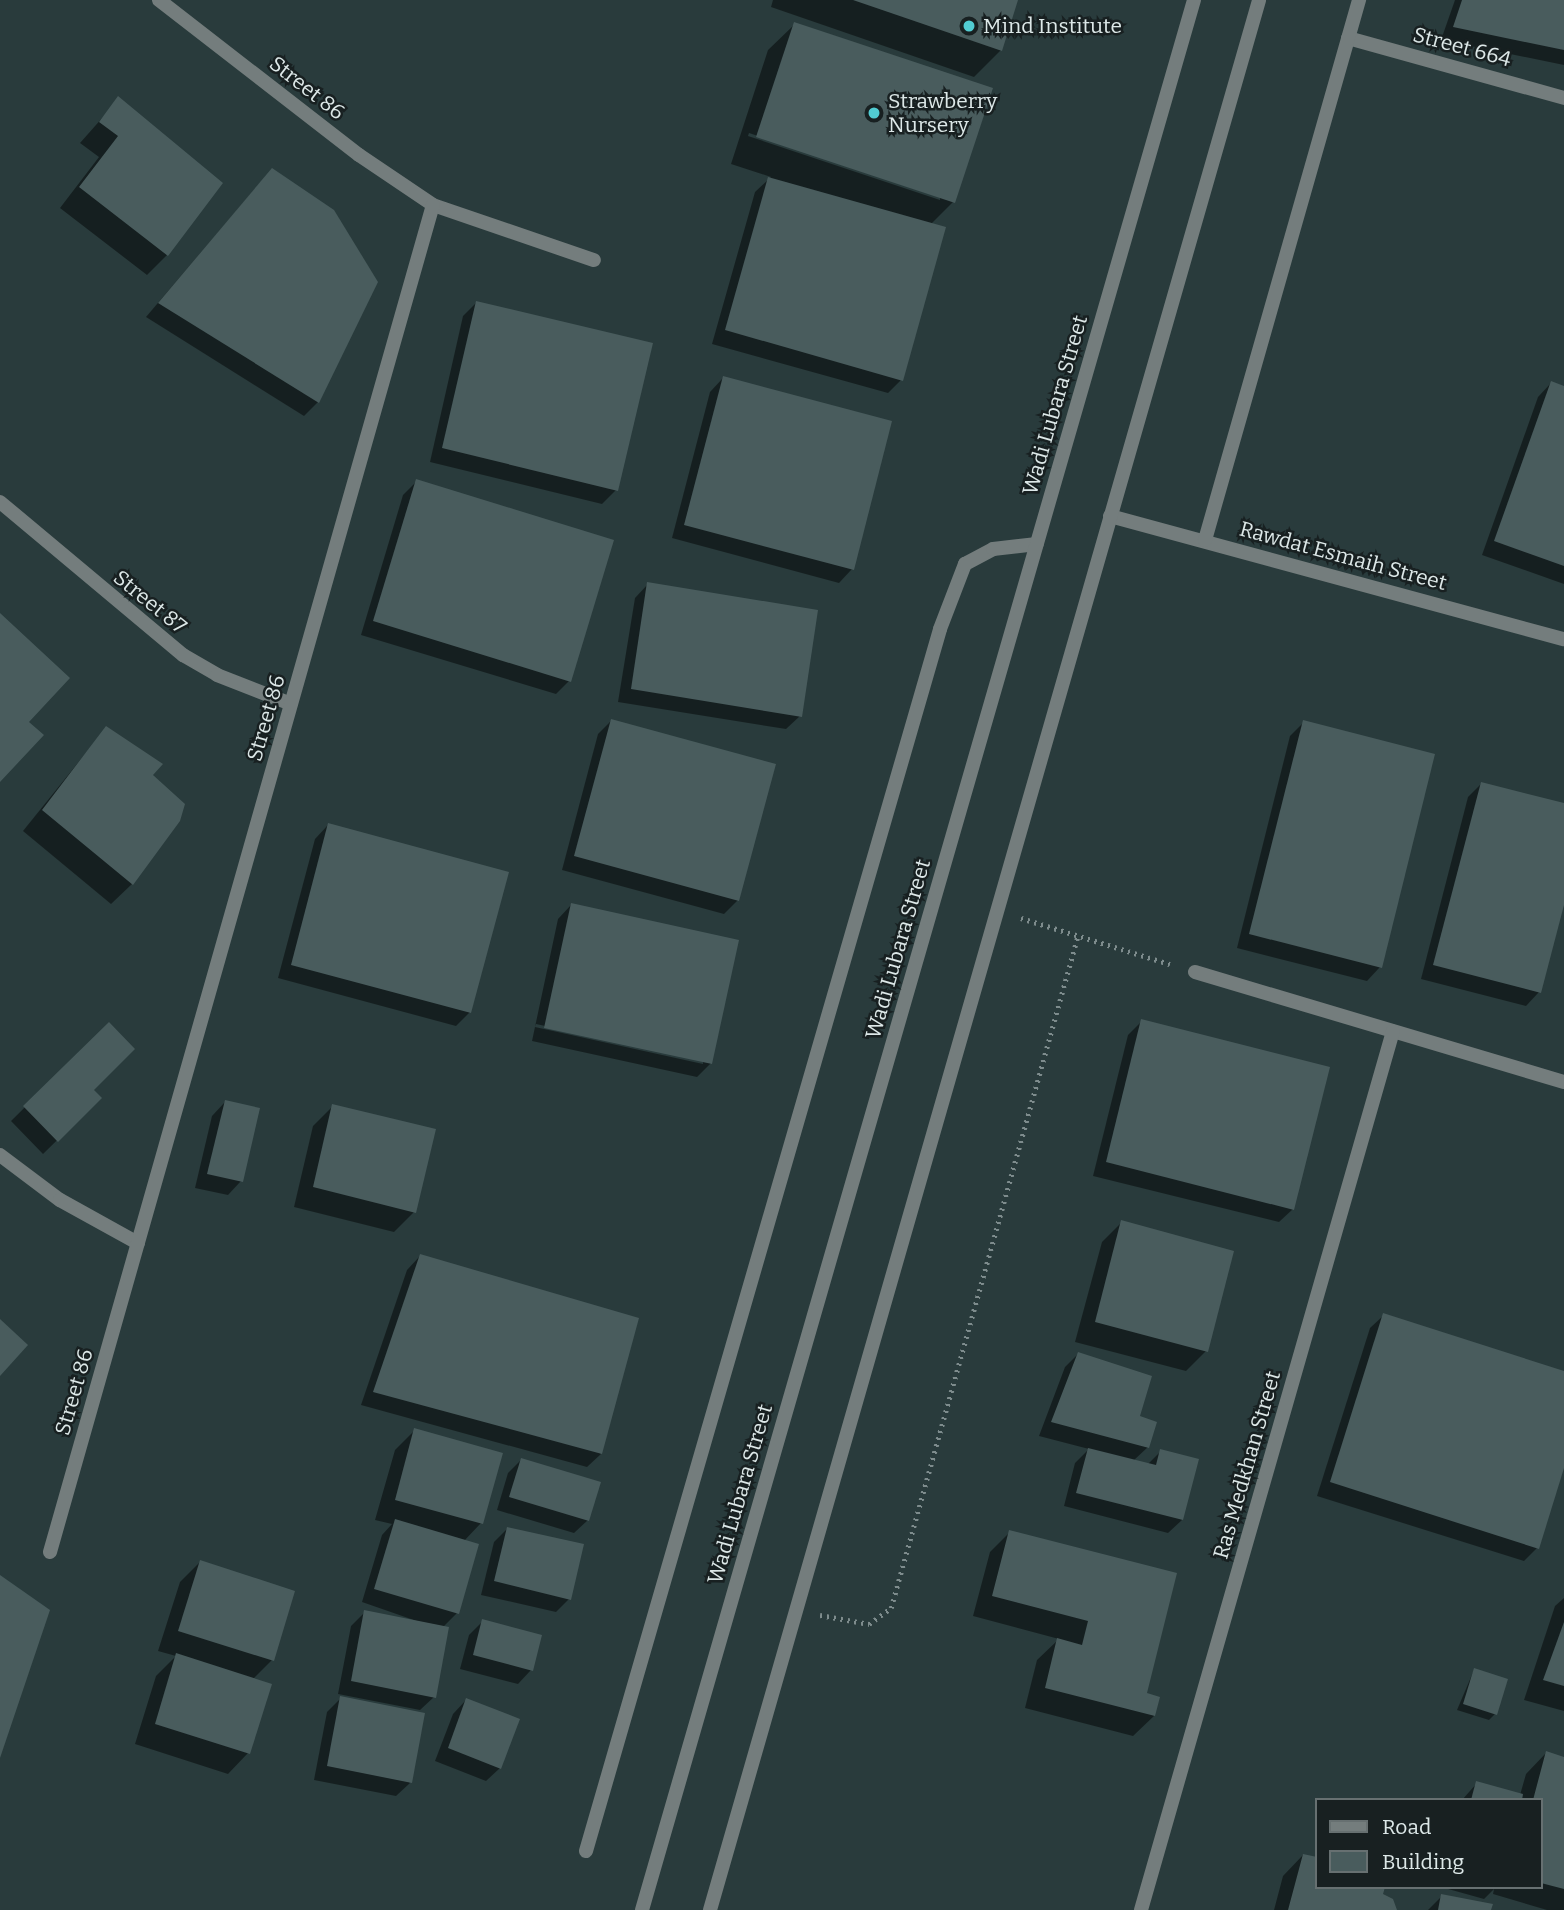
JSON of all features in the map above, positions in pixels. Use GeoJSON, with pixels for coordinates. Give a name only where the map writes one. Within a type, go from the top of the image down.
{"type":"FeatureCollection","features":[{"type":"Feature","properties":{"kind":"street","name":"Street 86"},"geometry":{"type":"LineString","coordinates":[[159,0],[359,155],[433,205],[594,260]]}},
{"type":"Feature","properties":{"kind":"street","name":"Wadi Lubara Street"},"geometry":{"type":"LineString","coordinates":[[642,1910],[1194,0]]}},
{"type":"Feature","properties":{"kind":"street"},"geometry":{"type":"LineString","coordinates":[[710,1910],[1259,0]]}},
{"type":"Feature","properties":{"kind":"street"},"geometry":{"type":"LineString","coordinates":[[1205,540],[1359,0]]}},
{"type":"Feature","properties":{"kind":"street","name":"Street 664"},"geometry":{"type":"LineString","coordinates":[[1348,38],[1564,98]]}},
{"type":"Feature","properties":{"kind":"street","name":"Street 86"},"geometry":{"type":"LineString","coordinates":[[50,1552],[433,205]]}},
{"type":"Feature","properties":{"kind":"street","name":"Street 87"},"geometry":{"type":"LineString","coordinates":[[0,502],[183,655],[254,691],[291,704]]}},
{"type":"Feature","properties":{"kind":"street","name":"Rawdat Esmaih Street"},"geometry":{"type":"LineString","coordinates":[[1110,516],[1564,639]]}},
{"type":"Feature","properties":{"kind":"street"},"geometry":{"type":"LineString","coordinates":[[586,1851],[940,629],[965,564],[993,550],[1037,544]]}},
{"type":"Feature","properties":{"kind":"street"},"geometry":{"type":"LineString","coordinates":[[1195,972],[1564,1082]]}},
{"type":"Feature","properties":{"kind":"street","name":"Ras Medkhan Street"},"geometry":{"type":"LineString","coordinates":[[1141,1910],[1393,1031]]}},
{"type":"Feature","properties":{"kind":"street"},"geometry":{"type":"LineString","coordinates":[[0,1156],[60,1200],[138,1243]]}},
{"type":"Feature","properties":{"kind":"path"},"geometry":{"type":"LineString","coordinates":[[997,911],[1195,972]]}},
{"type":"Feature","properties":{"kind":"path"},"geometry":{"type":"LineString","coordinates":[[796,1609],[859,1624],[880,1620],[891,1608],[1078,936]]}},
{"type":"Feature","properties":{"kind":"building","name":"Mind Institute"},"geometry":{"type":"Polygon","coordinates":[[[853,0],[1018,0],[1002,51],[853,0]]]}},
{"type":"Feature","properties":{"kind":"building"},"geometry":{"type":"Polygon","coordinates":[[[1462,0],[1564,0],[1564,50],[1453,27],[1462,0]]]}},
{"type":"Feature","properties":{"kind":"building","name":"Strawberry Nursery"},"geometry":{"type":"Polygon","coordinates":[[[794,22],[993,88],[955,203],[756,137],[794,22]]]}},
{"type":"Feature","properties":{"kind":"building"},"geometry":{"type":"Polygon","coordinates":[[[118,96],[223,183],[168,256],[79,187],[118,136],[99,122],[118,96]]]}},
{"type":"Feature","properties":{"kind":"building"},"geometry":{"type":"Polygon","coordinates":[[[272,168],[334,210],[378,282],[319,403],[158,303],[272,168]]]}},
{"type":"Feature","properties":{"kind":"building"},"geometry":{"type":"Polygon","coordinates":[[[768,177],[946,227],[903,381],[725,330],[768,177]]]}},
{"type":"Feature","properties":{"kind":"building"},"geometry":{"type":"Polygon","coordinates":[[[476,301],[653,343],[618,491],[442,448],[476,301]]]}},
{"type":"Feature","properties":{"kind":"building"},"geometry":{"type":"Polygon","coordinates":[[[723,376],[892,421],[854,570],[684,525],[723,376]]]}},
{"type":"Feature","properties":{"kind":"building"},"geometry":{"type":"Polygon","coordinates":[[[1551,381],[1564,386],[1564,566],[1494,541],[1551,381]]]}},
{"type":"Feature","properties":{"kind":"building"},"geometry":{"type":"Polygon","coordinates":[[[416,479],[614,540],[571,682],[373,621],[416,479]]]}},
{"type":"Feature","properties":{"kind":"building"},"geometry":{"type":"Polygon","coordinates":[[[647,582],[818,610],[802,717],[631,689],[647,582]]]}},
{"type":"Feature","properties":{"kind":"building"},"geometry":{"type":"Polygon","coordinates":[[[0,613],[70,678],[29,722],[44,735],[0,782],[0,613]]]}},
{"type":"Feature","properties":{"kind":"building"},"geometry":{"type":"Polygon","coordinates":[[[611,719],[776,764],[739,901],[574,856],[611,719]]]}},
{"type":"Feature","properties":{"kind":"building"},"geometry":{"type":"Polygon","coordinates":[[[1303,720],[1435,754],[1382,968],[1249,934],[1303,720]]]}},
{"type":"Feature","properties":{"kind":"building"},"geometry":{"type":"Polygon","coordinates":[[[106,726],[163,764],[153,775],[185,804],[180,821],[133,885],[42,810],[106,726]]]}},
{"type":"Feature","properties":{"kind":"building"},"geometry":{"type":"Polygon","coordinates":[[[1481,782],[1564,803],[1564,905],[1541,993],[1433,965],[1481,782]]]}},
{"type":"Feature","properties":{"kind":"building"},"geometry":{"type":"Polygon","coordinates":[[[328,823],[509,872],[471,1013],[291,965],[328,823]]]}},
{"type":"Feature","properties":{"kind":"building"},"geometry":{"type":"Polygon","coordinates":[[[571,903],[739,940],[712,1064],[544,1028],[571,903]]]}},
{"type":"Feature","properties":{"kind":"building"},"geometry":{"type":"Polygon","coordinates":[[[1141,1019],[1330,1067],[1294,1210],[1106,1162],[1141,1019]]]}},
{"type":"Feature","properties":{"kind":"building"},"geometry":{"type":"Polygon","coordinates":[[[109,1022],[135,1049],[94,1090],[102,1098],[58,1142],[23,1106],[109,1022]]]}},
{"type":"Feature","properties":{"kind":"building"},"geometry":{"type":"Polygon","coordinates":[[[225,1100],[260,1108],[243,1182],[207,1174],[225,1100]]]}},
{"type":"Feature","properties":{"kind":"building"},"geometry":{"type":"Polygon","coordinates":[[[332,1104],[436,1129],[416,1213],[313,1187],[332,1104]]]}},
{"type":"Feature","properties":{"kind":"building"},"geometry":{"type":"Polygon","coordinates":[[[1121,1220],[1234,1251],[1208,1352],[1095,1322],[1121,1220]]]}},
{"type":"Feature","properties":{"kind":"building"},"geometry":{"type":"Polygon","coordinates":[[[420,1254],[639,1318],[602,1454],[373,1392],[420,1254]]]}},
{"type":"Feature","properties":{"kind":"building"},"geometry":{"type":"Polygon","coordinates":[[[1383,1313],[1564,1371],[1564,1468],[1539,1549],[1330,1482],[1383,1313]]]}},
{"type":"Feature","properties":{"kind":"building"},"geometry":{"type":"Polygon","coordinates":[[[0,1319],[28,1345],[0,1376],[0,1319]]]}},
{"type":"Feature","properties":{"kind":"building"},"geometry":{"type":"Polygon","coordinates":[[[1078,1352],[1152,1376],[1140,1416],[1157,1422],[1149,1448],[1051,1422],[1078,1352]]]}},
{"type":"Feature","properties":{"kind":"building"},"geometry":{"type":"Polygon","coordinates":[[[414,1428],[503,1453],[483,1524],[395,1500],[414,1428]]]}},
{"type":"Feature","properties":{"kind":"building"},"geometry":{"type":"Polygon","coordinates":[[[1088,1448],[1156,1465],[1160,1449],[1199,1459],[1183,1520],[1076,1493],[1088,1448]]]}},
{"type":"Feature","properties":{"kind":"building"},"geometry":{"type":"Polygon","coordinates":[[[521,1458],[601,1482],[589,1521],[509,1497],[521,1458]]]}},
{"type":"Feature","properties":{"kind":"building"},"geometry":{"type":"Polygon","coordinates":[[[395,1519],[479,1544],[459,1614],[374,1589],[395,1519]]]}},
{"type":"Feature","properties":{"kind":"building"},"geometry":{"type":"Polygon","coordinates":[[[507,1527],[584,1544],[571,1600],[494,1581],[507,1527]]]}},
{"type":"Feature","properties":{"kind":"building"},"geometry":{"type":"Polygon","coordinates":[[[1009,1530],[1177,1573],[1147,1693],[1160,1697],[1155,1716],[1045,1688],[1057,1638],[1082,1645],[1088,1621],[992,1596],[1009,1530]]]}},
{"type":"Feature","properties":{"kind":"building"},"geometry":{"type":"Polygon","coordinates":[[[200,1560],[295,1591],[274,1661],[178,1631],[200,1560]]]}},
{"type":"Feature","properties":{"kind":"building"},"geometry":{"type":"Polygon","coordinates":[[[0,1575],[50,1610],[0,1758],[0,1575]]]}},
{"type":"Feature","properties":{"kind":"building"},"geometry":{"type":"Polygon","coordinates":[[[364,1610],[449,1627],[436,1698],[351,1681],[364,1610]]]}},
{"type":"Feature","properties":{"kind":"building"},"geometry":{"type":"Polygon","coordinates":[[[482,1619],[542,1635],[533,1671],[473,1655],[482,1619]]]}},
{"type":"Feature","properties":{"kind":"building"},"geometry":{"type":"Polygon","coordinates":[[[1564,1622],[1564,1686],[1543,1680],[1564,1622]]]}},
{"type":"Feature","properties":{"kind":"building"},"geometry":{"type":"Polygon","coordinates":[[[176,1653],[272,1684],[250,1754],[155,1724],[176,1653]]]}},
{"type":"Feature","properties":{"kind":"building"},"geometry":{"type":"Polygon","coordinates":[[[1474,1668],[1508,1679],[1497,1715],[1463,1704],[1474,1668]]]}},
{"type":"Feature","properties":{"kind":"building"},"geometry":{"type":"Polygon","coordinates":[[[340,1696],[425,1713],[412,1783],[327,1766],[340,1696]]]}},
{"type":"Feature","properties":{"kind":"building"},"geometry":{"type":"Polygon","coordinates":[[[466,1698],[520,1719],[501,1769],[448,1748],[466,1698]]]}},
{"type":"Feature","properties":{"kind":"building"},"geometry":{"type":"Polygon","coordinates":[[[1546,1751],[1564,1757],[1564,1889],[1543,1884],[1543,1798],[1534,1798],[1546,1751]]]}},
{"type":"Feature","properties":{"kind":"building"},"geometry":{"type":"Polygon","coordinates":[[[1476,1781],[1523,1794],[1522,1798],[1472,1798],[1476,1781]]]}},
{"type":"Feature","properties":{"kind":"building"},"geometry":{"type":"Polygon","coordinates":[[[1303,1854],[1316,1857],[1316,1889],[1384,1889],[1383,1894],[1393,1899],[1397,1910],[1288,1910],[1303,1854]]]}},
{"type":"Feature","properties":{"kind":"building"},"geometry":{"type":"Polygon","coordinates":[[[1441,1894],[1493,1904],[1491,1910],[1438,1910],[1441,1894]]]}},
{"type":"Feature","properties":{"kind":"place","name":"Mind Institute"},"geometry":{"type":"Point","coordinates":[969,26]}},
{"type":"Feature","properties":{"kind":"place","name":"Strawberry Nursery"},"geometry":{"type":"Point","coordinates":[874,113]}}]}
